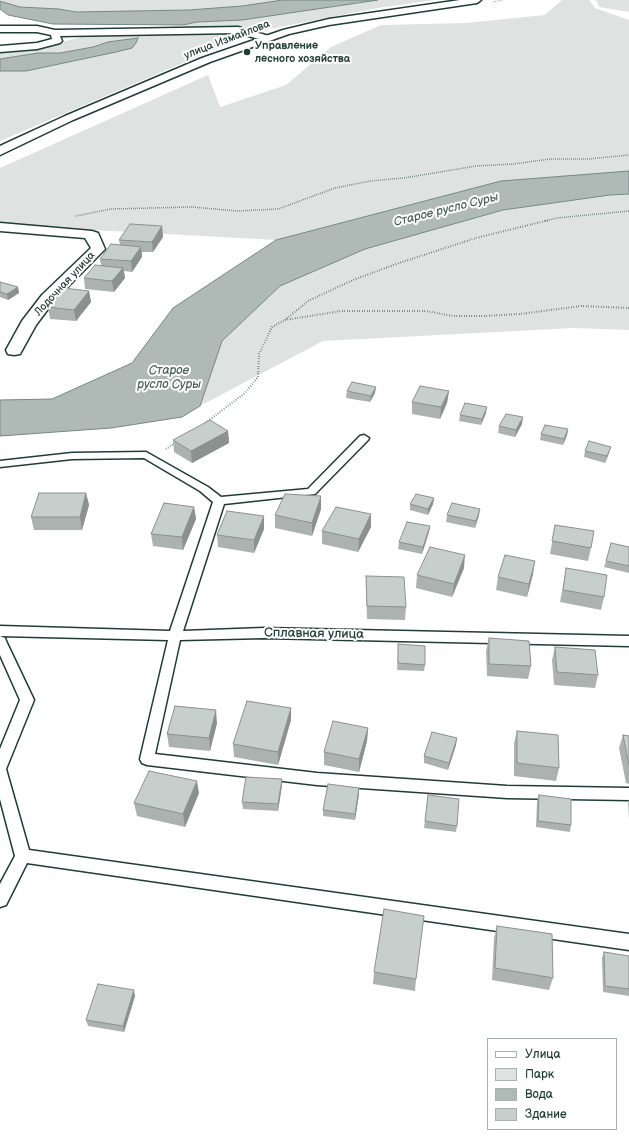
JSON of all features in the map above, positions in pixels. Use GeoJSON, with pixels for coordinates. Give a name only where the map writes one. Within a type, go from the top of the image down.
{"type":"FeatureCollection","features":[{"type":"Feature","properties":{"kind":"main road","name":"улица Измайлова"},"geometry":{"type":"LineString","coordinates":[[0,151],[69,118],[213,58],[266,38],[329,22],[477,0]]}},
{"type":"Feature","properties":{"kind":"main road"},"geometry":{"type":"LineString","coordinates":[[0,29],[37,29],[55,33],[238,30],[266,38]]}},
{"type":"Feature","properties":{"kind":"main road"},"geometry":{"type":"LineString","coordinates":[[0,49],[37,46],[57,41],[55,33]]}},
{"type":"Feature","properties":{"kind":"main road","name":"Лодочная улица"},"geometry":{"type":"LineString","coordinates":[[0,227],[87,234],[93,236],[98,249],[48,298],[28,324],[14,350]]}},
{"type":"Feature","properties":{"kind":"lane"},"geometry":{"type":"LineString","coordinates":[[0,464],[72,456],[146,455],[204,489],[219,500],[311,492],[364,438]]}},
{"type":"Feature","properties":{"kind":"lane"},"geometry":{"type":"LineString","coordinates":[[219,500],[175,636],[147,759],[317,779],[507,792],[629,794]]}},
{"type":"Feature","properties":{"kind":"lane","name":"Сплавная улица"},"geometry":{"type":"LineString","coordinates":[[0,631],[175,636],[264,633],[629,641]]}},
{"type":"Feature","properties":{"kind":"lane"},"geometry":{"type":"LineString","coordinates":[[0,641],[27,700],[0,767]]}},
{"type":"Feature","properties":{"kind":"lane"},"geometry":{"type":"LineString","coordinates":[[0,772],[23,856],[0,900]]}},
{"type":"Feature","properties":{"kind":"lane"},"geometry":{"type":"LineString","coordinates":[[23,856],[629,942]]}},
{"type":"Feature","properties":{"kind":"path"},"geometry":{"type":"LineString","coordinates":[[47,230],[55,224],[80,215],[111,209],[192,207],[237,211],[278,209],[335,188],[370,181],[404,178],[476,166],[514,164],[550,159],[588,159],[629,156]]}},
{"type":"Feature","properties":{"kind":"path"},"geometry":{"type":"LineString","coordinates":[[203,424],[232,405],[245,393],[258,377],[259,354],[272,327],[285,320],[308,301],[353,280],[470,240],[557,218],[629,211]]}},
{"type":"Feature","properties":{"kind":"path"},"geometry":{"type":"LineString","coordinates":[[285,320],[341,311],[426,311],[453,316],[485,316],[520,314],[581,306],[629,308]]}},
{"type":"Feature","properties":{"kind":"path"},"geometry":{"type":"LineString","coordinates":[[146,455],[168,448],[180,440]]}},
{"type":"Feature","properties":{"kind":"green space"},"geometry":{"type":"Polygon","coordinates":[[[0,0],[283,0],[242,6],[189,10],[76,12],[59,9],[20,7],[0,0]]]}},
{"type":"Feature","properties":{"kind":"green space"},"geometry":{"type":"Polygon","coordinates":[[[378,0],[435,0],[378,8],[264,30],[188,28],[183,25],[197,22],[242,20],[378,0]]]}},
{"type":"Feature","properties":{"kind":"green space"},"geometry":{"type":"Polygon","coordinates":[[[562,0],[589,0],[595,8],[629,20],[629,171],[501,181],[276,240],[0,225],[0,168],[208,75],[220,107],[286,85],[331,47],[381,25],[465,23],[545,15],[562,0]]]}},
{"type":"Feature","properties":{"kind":"green space"},"geometry":{"type":"Polygon","coordinates":[[[594,0],[629,0],[629,12],[599,7],[597,1],[594,0]]]}},
{"type":"Feature","properties":{"kind":"green space"},"geometry":{"type":"Polygon","coordinates":[[[226,31],[244,37],[0,141],[0,71],[37,69],[116,52],[132,48],[138,39],[108,42],[93,47],[60,53],[38,53],[0,59],[0,53],[79,38],[85,34],[226,31]]]}},
{"type":"Feature","properties":{"kind":"green space"},"geometry":{"type":"Polygon","coordinates":[[[629,194],[629,330],[574,328],[323,341],[200,406],[222,341],[280,286],[365,249],[503,210],[610,195],[629,194]]]}},
{"type":"Feature","properties":{"kind":"water"},"geometry":{"type":"Polygon","coordinates":[[[283,0],[378,0],[242,20],[197,22],[183,25],[53,24],[8,15],[0,9],[0,1],[20,7],[59,9],[76,12],[189,10],[242,6],[283,0]]]}},
{"type":"Feature","properties":{"kind":"water"},"geometry":{"type":"Polygon","coordinates":[[[138,38],[132,48],[116,52],[26,71],[0,71],[0,59],[38,53],[60,53],[93,47],[108,42],[138,38]]]}},
{"type":"Feature","properties":{"kind":"water","name":"Старое русло Суры"},"geometry":{"type":"Polygon","coordinates":[[[629,171],[629,194],[610,195],[503,210],[365,249],[280,286],[222,341],[200,406],[182,417],[111,428],[0,436],[0,400],[52,399],[132,363],[173,308],[276,240],[501,181],[629,171]]]}},
{"type":"Feature","properties":{"kind":"building"},"geometry":{"type":"Polygon","coordinates":[[[130,224],[162,226],[152,242],[119,240],[130,224]]]}},
{"type":"Feature","properties":{"kind":"building"},"geometry":{"type":"Polygon","coordinates":[[[111,244],[141,247],[131,261],[100,259],[111,244]]]}},
{"type":"Feature","properties":{"kind":"building"},"geometry":{"type":"Polygon","coordinates":[[[95,265],[123,268],[112,281],[84,278],[95,265]]]}},
{"type":"Feature","properties":{"kind":"building"},"geometry":{"type":"Polygon","coordinates":[[[0,282],[18,287],[7,294],[0,292],[0,282]]]}},
{"type":"Feature","properties":{"kind":"building"},"geometry":{"type":"Polygon","coordinates":[[[64,288],[89,291],[74,310],[48,307],[64,288]]]}},
{"type":"Feature","properties":{"kind":"building"},"geometry":{"type":"Polygon","coordinates":[[[352,382],[376,387],[371,396],[347,391],[352,382]]]}},
{"type":"Feature","properties":{"kind":"building"},"geometry":{"type":"Polygon","coordinates":[[[420,386],[449,391],[441,407],[412,402],[420,386]]]}},
{"type":"Feature","properties":{"kind":"building"},"geometry":{"type":"Polygon","coordinates":[[[465,403],[487,407],[482,419],[460,415],[465,403]]]}},
{"type":"Feature","properties":{"kind":"building"},"geometry":{"type":"Polygon","coordinates":[[[506,414],[523,417],[516,430],[499,426],[506,414]]]}},
{"type":"Feature","properties":{"kind":"building"},"geometry":{"type":"Polygon","coordinates":[[[210,420],[228,431],[191,451],[173,440],[210,420]]]}},
{"type":"Feature","properties":{"kind":"building"},"geometry":{"type":"Polygon","coordinates":[[[545,425],[568,429],[564,439],[541,434],[545,425]]]}},
{"type":"Feature","properties":{"kind":"building"},"geometry":{"type":"Polygon","coordinates":[[[589,441],[611,447],[607,456],[585,451],[589,441]]]}},
{"type":"Feature","properties":{"kind":"building"},"geometry":{"type":"Polygon","coordinates":[[[39,493],[86,493],[80,517],[31,517],[39,493]]]}},
{"type":"Feature","properties":{"kind":"building"},"geometry":{"type":"Polygon","coordinates":[[[285,494],[321,496],[312,523],[275,515],[285,494]]]}},
{"type":"Feature","properties":{"kind":"building"},"geometry":{"type":"Polygon","coordinates":[[[416,494],[434,498],[428,509],[410,504],[416,494]]]}},
{"type":"Feature","properties":{"kind":"building"},"geometry":{"type":"Polygon","coordinates":[[[164,503],[194,507],[182,537],[151,534],[164,503]]]}},
{"type":"Feature","properties":{"kind":"building"},"geometry":{"type":"Polygon","coordinates":[[[452,503],[480,509],[476,521],[447,515],[452,503]]]}},
{"type":"Feature","properties":{"kind":"building"},"geometry":{"type":"Polygon","coordinates":[[[336,507],[371,514],[359,539],[322,531],[336,507]]]}},
{"type":"Feature","properties":{"kind":"building"},"geometry":{"type":"Polygon","coordinates":[[[227,511],[264,516],[254,540],[217,535],[227,511]]]}},
{"type":"Feature","properties":{"kind":"building"},"geometry":{"type":"Polygon","coordinates":[[[407,522],[430,526],[423,547],[399,542],[407,522]]]}},
{"type":"Feature","properties":{"kind":"building"},"geometry":{"type":"Polygon","coordinates":[[[555,525],[594,531],[591,548],[552,541],[555,525]]]}},
{"type":"Feature","properties":{"kind":"building"},"geometry":{"type":"Polygon","coordinates":[[[611,543],[629,547],[629,566],[606,561],[611,543]]]}},
{"type":"Feature","properties":{"kind":"building"},"geometry":{"type":"Polygon","coordinates":[[[430,547],[465,555],[454,584],[417,575],[430,547]]]}},
{"type":"Feature","properties":{"kind":"building"},"geometry":{"type":"Polygon","coordinates":[[[505,555],[535,561],[529,584],[498,577],[505,555]]]}},
{"type":"Feature","properties":{"kind":"building"},"geometry":{"type":"Polygon","coordinates":[[[566,568],[607,575],[604,597],[563,590],[566,568]]]}},
{"type":"Feature","properties":{"kind":"building"},"geometry":{"type":"Polygon","coordinates":[[[366,576],[404,577],[406,607],[367,606],[366,576]]]}},
{"type":"Feature","properties":{"kind":"building"},"geometry":{"type":"Polygon","coordinates":[[[489,638],[529,641],[531,666],[489,664],[489,638]]]}},
{"type":"Feature","properties":{"kind":"building"},"geometry":{"type":"Polygon","coordinates":[[[398,644],[425,646],[425,665],[398,663],[398,644]]]}},
{"type":"Feature","properties":{"kind":"building"},"geometry":{"type":"Polygon","coordinates":[[[555,647],[595,650],[598,675],[557,672],[555,647]]]}},
{"type":"Feature","properties":{"kind":"building"},"geometry":{"type":"Polygon","coordinates":[[[247,701],[291,708],[278,752],[233,744],[247,701]]]}},
{"type":"Feature","properties":{"kind":"building"},"geometry":{"type":"Polygon","coordinates":[[[175,706],[216,710],[209,738],[167,734],[175,706]]]}},
{"type":"Feature","properties":{"kind":"building"},"geometry":{"type":"Polygon","coordinates":[[[333,721],[368,728],[359,759],[324,752],[333,721]]]}},
{"type":"Feature","properties":{"kind":"building"},"geometry":{"type":"Polygon","coordinates":[[[517,731],[558,735],[559,768],[517,763],[517,731]]]}},
{"type":"Feature","properties":{"kind":"building"},"geometry":{"type":"Polygon","coordinates":[[[432,732],[457,738],[449,763],[424,756],[432,732]]]}},
{"type":"Feature","properties":{"kind":"building"},"geometry":{"type":"Polygon","coordinates":[[[623,735],[629,736],[629,765],[623,735]]]}},
{"type":"Feature","properties":{"kind":"building"},"geometry":{"type":"Polygon","coordinates":[[[149,771],[197,781],[183,814],[134,803],[149,771]]]}},
{"type":"Feature","properties":{"kind":"building"},"geometry":{"type":"Polygon","coordinates":[[[246,777],[282,779],[278,804],[242,802],[246,777]]]}},
{"type":"Feature","properties":{"kind":"building"},"geometry":{"type":"Polygon","coordinates":[[[328,784],[359,788],[355,814],[323,810],[328,784]]]}},
{"type":"Feature","properties":{"kind":"building"},"geometry":{"type":"Polygon","coordinates":[[[428,795],[459,799],[457,826],[425,821],[428,795]]]}},
{"type":"Feature","properties":{"kind":"building"},"geometry":{"type":"Polygon","coordinates":[[[539,795],[571,799],[571,825],[538,821],[539,795]]]}},
{"type":"Feature","properties":{"kind":"building"},"geometry":{"type":"Polygon","coordinates":[[[384,909],[424,916],[416,979],[374,972],[384,909]]]}},
{"type":"Feature","properties":{"kind":"building"},"geometry":{"type":"Polygon","coordinates":[[[497,926],[552,934],[553,978],[495,968],[497,926]]]}},
{"type":"Feature","properties":{"kind":"building"},"geometry":{"type":"Polygon","coordinates":[[[604,952],[629,956],[629,989],[605,986],[604,952]]]}},
{"type":"Feature","properties":{"kind":"building"},"geometry":{"type":"Polygon","coordinates":[[[98,984],[134,990],[123,1026],[86,1020],[98,984]]]}},
{"type":"Feature","properties":{"kind":"place","name":"Управление лесного хозяйства"},"geometry":{"type":"Point","coordinates":[247,52]}}]}
